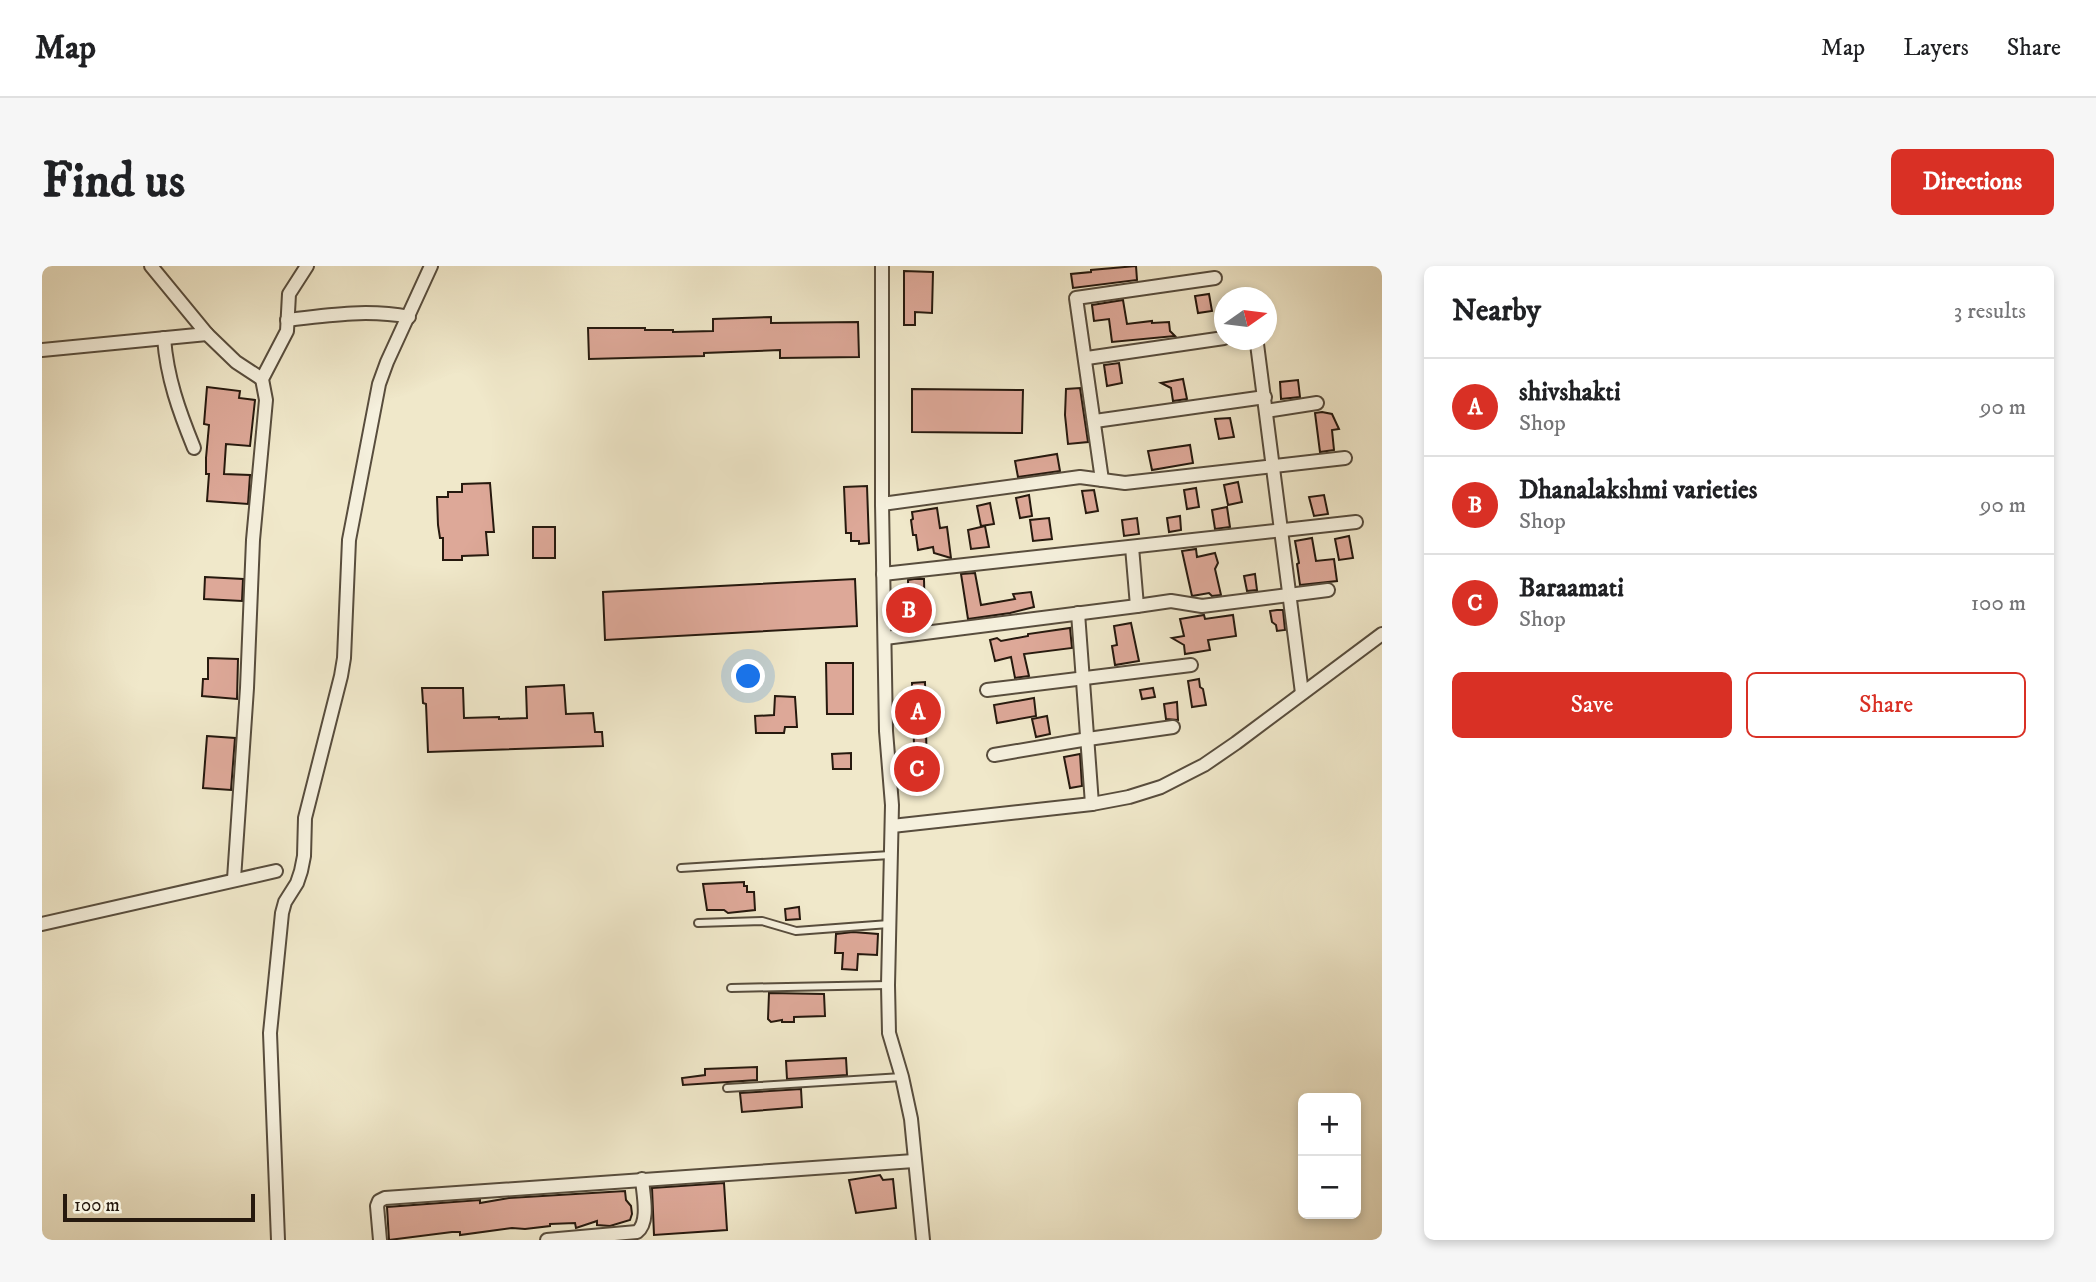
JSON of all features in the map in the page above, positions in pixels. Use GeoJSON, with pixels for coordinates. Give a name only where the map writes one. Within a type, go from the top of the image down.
{"type":"FeatureCollection","features":[{"type":"Feature","properties":{"kind":"street"},"geometry":{"type":"LineString","coordinates":[[151,266],[207,334],[236,362],[261,379],[266,400],[253,540],[247,688],[234,880]]}},
{"type":"Feature","properties":{"kind":"street"},"geometry":{"type":"LineString","coordinates":[[261,379],[284,338],[289,294],[307,266]]}},
{"type":"Feature","properties":{"kind":"street"},"geometry":{"type":"LineString","coordinates":[[278,1240],[270,1033],[282,913],[301,871],[305,818],[341,676],[349,540],[374,409],[387,362],[431,266]]}},
{"type":"Feature","properties":{"kind":"street"},"geometry":{"type":"LineString","coordinates":[[882,266],[884,638],[892,826],[889,1033],[911,1119],[923,1240]]}},
{"type":"Feature","properties":{"kind":"street"},"geometry":{"type":"LineString","coordinates":[[1102,480],[1087,358],[1076,298],[1215,278]]}},
{"type":"Feature","properties":{"kind":"street"},"geometry":{"type":"LineString","coordinates":[[288,320],[345,313],[386,312],[408,317]]}},
{"type":"Feature","properties":{"kind":"street"},"geometry":{"type":"LineString","coordinates":[[42,350],[207,334]]}},
{"type":"Feature","properties":{"kind":"street"},"geometry":{"type":"LineString","coordinates":[[164,338],[169,379],[194,448]]}},
{"type":"Feature","properties":{"kind":"street"},"geometry":{"type":"LineString","coordinates":[[1087,358],[1214,339]]}},
{"type":"Feature","properties":{"kind":"street"},"geometry":{"type":"LineString","coordinates":[[1257,350],[1302,693]]}},
{"type":"Feature","properties":{"kind":"street"},"geometry":{"type":"LineString","coordinates":[[1095,421],[1265,397]]}},
{"type":"Feature","properties":{"kind":"street"},"geometry":{"type":"LineString","coordinates":[[1266,411],[1317,403]]}},
{"type":"Feature","properties":{"kind":"street"},"geometry":{"type":"LineString","coordinates":[[882,504],[1080,477],[1125,482],[1345,458]]}},
{"type":"Feature","properties":{"kind":"street"},"geometry":{"type":"LineString","coordinates":[[883,574],[1356,522]]}},
{"type":"Feature","properties":{"kind":"street"},"geometry":{"type":"LineString","coordinates":[[1132,547],[1137,606]]}},
{"type":"Feature","properties":{"kind":"street"},"geometry":{"type":"LineString","coordinates":[[884,638],[1171,601],[1202,606],[1328,590]]}},
{"type":"Feature","properties":{"kind":"street"},"geometry":{"type":"LineString","coordinates":[[1078,613],[1092,804]]}},
{"type":"Feature","properties":{"kind":"street"},"geometry":{"type":"LineString","coordinates":[[892,826],[1092,804],[1161,787],[1204,765],[1382,634]]}},
{"type":"Feature","properties":{"kind":"street"},"geometry":{"type":"LineString","coordinates":[[987,690],[1191,665]]}},
{"type":"Feature","properties":{"kind":"street"},"geometry":{"type":"LineString","coordinates":[[994,755],[1088,738],[1173,727]]}},
{"type":"Feature","properties":{"kind":"street"},"geometry":{"type":"LineString","coordinates":[[42,924],[276,871]]}},
{"type":"Feature","properties":{"kind":"street"},"geometry":{"type":"LineString","coordinates":[[380,1240],[377,1206],[379,1201],[385,1198],[914,1161]]}},
{"type":"Feature","properties":{"kind":"street"},"geometry":{"type":"LineString","coordinates":[[547,1240],[637,1231],[642,1228],[642,1179]]}},
{"type":"Feature","properties":{"kind":"lane"},"geometry":{"type":"LineString","coordinates":[[681,868],[890,855]]}},
{"type":"Feature","properties":{"kind":"lane"},"geometry":{"type":"LineString","coordinates":[[698,923],[762,921],[796,930],[891,924]]}},
{"type":"Feature","properties":{"kind":"lane"},"geometry":{"type":"LineString","coordinates":[[731,988],[888,985]]}},
{"type":"Feature","properties":{"kind":"lane"},"geometry":{"type":"LineString","coordinates":[[727,1088],[902,1076]]}},
{"type":"Feature","properties":{"kind":"building"},"geometry":{"type":"Polygon","coordinates":[[[1136,266],[1137,280],[1073,288],[1071,274],[1136,266]]]}},
{"type":"Feature","properties":{"kind":"building"},"geometry":{"type":"Polygon","coordinates":[[[904,271],[933,272],[932,313],[915,312],[915,325],[904,325],[904,271]]]}},
{"type":"Feature","properties":{"kind":"building"},"geometry":{"type":"Polygon","coordinates":[[[1209,294],[1212,311],[1198,313],[1195,296],[1209,294]]]}},
{"type":"Feature","properties":{"kind":"building"},"geometry":{"type":"Polygon","coordinates":[[[1123,300],[1127,324],[1169,322],[1170,331],[1175,336],[1112,342],[1109,319],[1094,321],[1092,305],[1123,300]]]}},
{"type":"Feature","properties":{"kind":"building"},"geometry":{"type":"Polygon","coordinates":[[[771,317],[771,323],[858,322],[859,357],[780,358],[780,350],[704,353],[704,356],[589,359],[588,328],[713,331],[713,319],[771,317]]]}},
{"type":"Feature","properties":{"kind":"building"},"geometry":{"type":"Polygon","coordinates":[[[1119,363],[1122,383],[1107,386],[1104,365],[1119,363]]]}},
{"type":"Feature","properties":{"kind":"building"},"geometry":{"type":"Polygon","coordinates":[[[1183,379],[1187,399],[1173,401],[1171,388],[1161,383],[1183,379]]]}},
{"type":"Feature","properties":{"kind":"building"},"geometry":{"type":"Polygon","coordinates":[[[1298,380],[1300,397],[1281,399],[1280,382],[1298,380]]]}},
{"type":"Feature","properties":{"kind":"building"},"geometry":{"type":"Polygon","coordinates":[[[207,387],[240,391],[239,398],[255,400],[250,446],[226,444],[224,474],[250,475],[248,504],[207,501],[209,474],[206,474],[206,458],[209,425],[204,424],[207,387]]]}},
{"type":"Feature","properties":{"kind":"building"},"geometry":{"type":"Polygon","coordinates":[[[1080,388],[1088,442],[1068,444],[1066,389],[1080,388]]]}},
{"type":"Feature","properties":{"kind":"building"},"geometry":{"type":"Polygon","coordinates":[[[912,389],[1023,390],[1022,433],[912,432],[912,389]]]}},
{"type":"Feature","properties":{"kind":"building"},"geometry":{"type":"Polygon","coordinates":[[[1315,413],[1332,414],[1339,429],[1332,430],[1334,450],[1320,452],[1315,413]]]}},
{"type":"Feature","properties":{"kind":"building"},"geometry":{"type":"Polygon","coordinates":[[[1230,418],[1234,437],[1219,439],[1215,419],[1230,418]]]}},
{"type":"Feature","properties":{"kind":"building"},"geometry":{"type":"Polygon","coordinates":[[[1190,445],[1193,463],[1152,470],[1148,451],[1190,445]]]}},
{"type":"Feature","properties":{"kind":"building"},"geometry":{"type":"Polygon","coordinates":[[[1057,454],[1060,471],[1018,477],[1015,461],[1057,454]]]}},
{"type":"Feature","properties":{"kind":"building"},"geometry":{"type":"Polygon","coordinates":[[[1238,482],[1242,502],[1228,505],[1224,485],[1238,482]]]}},
{"type":"Feature","properties":{"kind":"building"},"geometry":{"type":"Polygon","coordinates":[[[490,483],[494,532],[486,532],[488,555],[443,560],[437,497],[448,497],[448,492],[462,492],[462,484],[490,483]]]}},
{"type":"Feature","properties":{"kind":"building"},"geometry":{"type":"Polygon","coordinates":[[[867,486],[869,543],[859,544],[859,541],[851,541],[851,533],[846,533],[844,487],[867,486]]]}},
{"type":"Feature","properties":{"kind":"building"},"geometry":{"type":"Polygon","coordinates":[[[1196,488],[1199,507],[1187,509],[1184,490],[1196,488]]]}},
{"type":"Feature","properties":{"kind":"building"},"geometry":{"type":"Polygon","coordinates":[[[1094,490],[1098,511],[1086,513],[1082,491],[1094,490]]]}},
{"type":"Feature","properties":{"kind":"building"},"geometry":{"type":"Polygon","coordinates":[[[1029,495],[1032,516],[1020,518],[1016,498],[1029,495]]]}},
{"type":"Feature","properties":{"kind":"building"},"geometry":{"type":"Polygon","coordinates":[[[1324,495],[1328,514],[1314,516],[1309,497],[1324,495]]]}},
{"type":"Feature","properties":{"kind":"building"},"geometry":{"type":"Polygon","coordinates":[[[990,503],[994,524],[981,526],[977,506],[990,503]]]}},
{"type":"Feature","properties":{"kind":"building"},"geometry":{"type":"Polygon","coordinates":[[[1227,507],[1230,527],[1215,529],[1212,510],[1227,507]]]}},
{"type":"Feature","properties":{"kind":"building"},"geometry":{"type":"Polygon","coordinates":[[[937,508],[940,528],[947,527],[951,558],[934,553],[933,547],[918,550],[916,535],[913,535],[912,512],[937,508]]]}},
{"type":"Feature","properties":{"kind":"building"},"geometry":{"type":"Polygon","coordinates":[[[1180,516],[1181,530],[1169,532],[1167,518],[1180,516]]]}},
{"type":"Feature","properties":{"kind":"building"},"geometry":{"type":"Polygon","coordinates":[[[1049,518],[1052,539],[1033,541],[1030,520],[1049,518]]]}},
{"type":"Feature","properties":{"kind":"building"},"geometry":{"type":"Polygon","coordinates":[[[1137,518],[1139,534],[1124,536],[1122,520],[1137,518]]]}},
{"type":"Feature","properties":{"kind":"building"},"geometry":{"type":"Polygon","coordinates":[[[985,526],[989,547],[971,549],[968,530],[985,526]]]}},
{"type":"Feature","properties":{"kind":"building"},"geometry":{"type":"Polygon","coordinates":[[[533,527],[555,527],[555,558],[533,558],[533,527]]]}},
{"type":"Feature","properties":{"kind":"building"},"geometry":{"type":"Polygon","coordinates":[[[1349,536],[1353,558],[1339,560],[1335,539],[1349,536]]]}},
{"type":"Feature","properties":{"kind":"building"},"geometry":{"type":"Polygon","coordinates":[[[1312,538],[1316,561],[1334,559],[1337,581],[1300,585],[1295,541],[1312,538]]]}},
{"type":"Feature","properties":{"kind":"building"},"geometry":{"type":"Polygon","coordinates":[[[1196,549],[1197,557],[1215,553],[1218,563],[1215,569],[1221,595],[1212,596],[1209,593],[1192,596],[1182,551],[1196,549]]]}},
{"type":"Feature","properties":{"kind":"building"},"geometry":{"type":"Polygon","coordinates":[[[975,573],[981,605],[1015,599],[1013,594],[1031,592],[1034,607],[968,619],[961,574],[975,573]]]}},
{"type":"Feature","properties":{"kind":"building"},"geometry":{"type":"Polygon","coordinates":[[[1255,574],[1257,590],[1247,591],[1244,576],[1255,574]]]}},
{"type":"Feature","properties":{"kind":"building"},"geometry":{"type":"Polygon","coordinates":[[[205,577],[243,579],[242,601],[204,599],[205,577]]]}},
{"type":"Feature","properties":{"kind":"building"},"geometry":{"type":"Polygon","coordinates":[[[855,579],[857,626],[605,640],[603,592],[855,579]]]}},
{"type":"Feature","properties":{"kind":"building"},"geometry":{"type":"Polygon","coordinates":[[[924,579],[925,624],[909,626],[908,580],[924,579]]]}},
{"type":"Feature","properties":{"kind":"building"},"geometry":{"type":"Polygon","coordinates":[[[1283,610],[1285,630],[1277,631],[1270,611],[1283,610]]]}},
{"type":"Feature","properties":{"kind":"building"},"geometry":{"type":"Polygon","coordinates":[[[1204,615],[1205,619],[1233,615],[1236,636],[1208,640],[1210,650],[1185,654],[1184,645],[1172,638],[1184,636],[1180,619],[1204,615]]]}},
{"type":"Feature","properties":{"kind":"building"},"geometry":{"type":"Polygon","coordinates":[[[1131,623],[1139,661],[1115,665],[1112,646],[1117,645],[1114,626],[1131,623]]]}},
{"type":"Feature","properties":{"kind":"building"},"geometry":{"type":"Polygon","coordinates":[[[1070,628],[1072,648],[1024,654],[1029,676],[1015,678],[1011,657],[995,661],[990,640],[997,638],[1001,641],[1070,628]]]}},
{"type":"Feature","properties":{"kind":"building"},"geometry":{"type":"Polygon","coordinates":[[[208,658],[238,659],[237,699],[202,696],[203,679],[208,679],[208,658]]]}},
{"type":"Feature","properties":{"kind":"building"},"geometry":{"type":"Polygon","coordinates":[[[826,663],[853,663],[853,714],[827,714],[826,663]]]}},
{"type":"Feature","properties":{"kind":"building"},"geometry":{"type":"Polygon","coordinates":[[[1199,679],[1206,705],[1192,707],[1188,681],[1199,679]]]}},
{"type":"Feature","properties":{"kind":"building"},"geometry":{"type":"Polygon","coordinates":[[[925,682],[927,776],[915,776],[912,683],[925,682]]]}},
{"type":"Feature","properties":{"kind":"building"},"geometry":{"type":"Polygon","coordinates":[[[564,685],[566,714],[593,713],[595,732],[602,732],[603,746],[428,752],[426,704],[423,703],[422,688],[463,688],[464,718],[499,719],[527,718],[526,687],[564,685]]]}},
{"type":"Feature","properties":{"kind":"building"},"geometry":{"type":"Polygon","coordinates":[[[1153,688],[1155,697],[1142,699],[1140,690],[1153,688]]]}},
{"type":"Feature","properties":{"kind":"building"},"geometry":{"type":"Polygon","coordinates":[[[775,696],[795,697],[797,727],[785,727],[784,733],[756,733],[755,716],[774,715],[775,696]]]}},
{"type":"Feature","properties":{"kind":"building"},"geometry":{"type":"Polygon","coordinates":[[[1034,698],[1036,716],[997,723],[994,705],[1034,698]]]}},
{"type":"Feature","properties":{"kind":"building"},"geometry":{"type":"Polygon","coordinates":[[[1177,702],[1178,720],[1166,719],[1164,704],[1177,702]]]}},
{"type":"Feature","properties":{"kind":"building"},"geometry":{"type":"Polygon","coordinates":[[[1047,716],[1050,734],[1036,737],[1032,719],[1047,716]]]}},
{"type":"Feature","properties":{"kind":"building"},"geometry":{"type":"Polygon","coordinates":[[[207,736],[235,738],[231,790],[203,788],[207,736]]]}},
{"type":"Feature","properties":{"kind":"building"},"geometry":{"type":"Polygon","coordinates":[[[851,753],[851,769],[833,769],[832,754],[851,753]]]}},
{"type":"Feature","properties":{"kind":"building"},"geometry":{"type":"Polygon","coordinates":[[[1080,754],[1082,786],[1070,788],[1064,757],[1080,754]]]}},
{"type":"Feature","properties":{"kind":"building"},"geometry":{"type":"Polygon","coordinates":[[[744,882],[747,892],[754,892],[755,910],[728,913],[724,910],[707,910],[703,884],[744,882]]]}},
{"type":"Feature","properties":{"kind":"building"},"geometry":{"type":"Polygon","coordinates":[[[799,907],[800,919],[786,920],[785,909],[799,907]]]}},
{"type":"Feature","properties":{"kind":"building"},"geometry":{"type":"Polygon","coordinates":[[[836,934],[878,934],[877,955],[858,954],[857,970],[842,969],[843,953],[835,953],[836,934]]]}},
{"type":"Feature","properties":{"kind":"building"},"geometry":{"type":"Polygon","coordinates":[[[769,993],[824,994],[825,1016],[794,1017],[794,1022],[771,1022],[768,1019],[769,993]]]}},
{"type":"Feature","properties":{"kind":"building"},"geometry":{"type":"Polygon","coordinates":[[[846,1058],[847,1075],[787,1079],[786,1061],[846,1058]]]}},
{"type":"Feature","properties":{"kind":"building"},"geometry":{"type":"Polygon","coordinates":[[[757,1067],[757,1080],[683,1085],[682,1078],[705,1075],[705,1069],[757,1067]]]}},
{"type":"Feature","properties":{"kind":"building"},"geometry":{"type":"Polygon","coordinates":[[[801,1089],[802,1107],[742,1112],[740,1093],[801,1089]]]}},
{"type":"Feature","properties":{"kind":"building"},"geometry":{"type":"Polygon","coordinates":[[[880,1175],[883,1180],[893,1179],[896,1208],[856,1213],[849,1180],[880,1175]]]}},
{"type":"Feature","properties":{"kind":"building"},"geometry":{"type":"Polygon","coordinates":[[[724,1183],[727,1230],[654,1235],[652,1188],[724,1183]]]}},
{"type":"Feature","properties":{"kind":"building"},"geometry":{"type":"Polygon","coordinates":[[[625,1191],[626,1200],[631,1206],[630,1220],[610,1226],[597,1225],[597,1221],[576,1228],[575,1223],[550,1224],[525,1229],[512,1228],[460,1235],[460,1232],[452,1232],[389,1240],[387,1207],[480,1200],[480,1203],[509,1198],[625,1191]]]}},
{"type":"Feature","properties":{"kind":"place","name":"Dhanalakshmi varieties"},"geometry":{"type":"Point","coordinates":[909,610]}},
{"type":"Feature","properties":{"kind":"place","name":"shivshakti"},"geometry":{"type":"Point","coordinates":[918,712]}},
{"type":"Feature","properties":{"kind":"place","name":"Baraamati"},"geometry":{"type":"Point","coordinates":[917,769]}}]}
